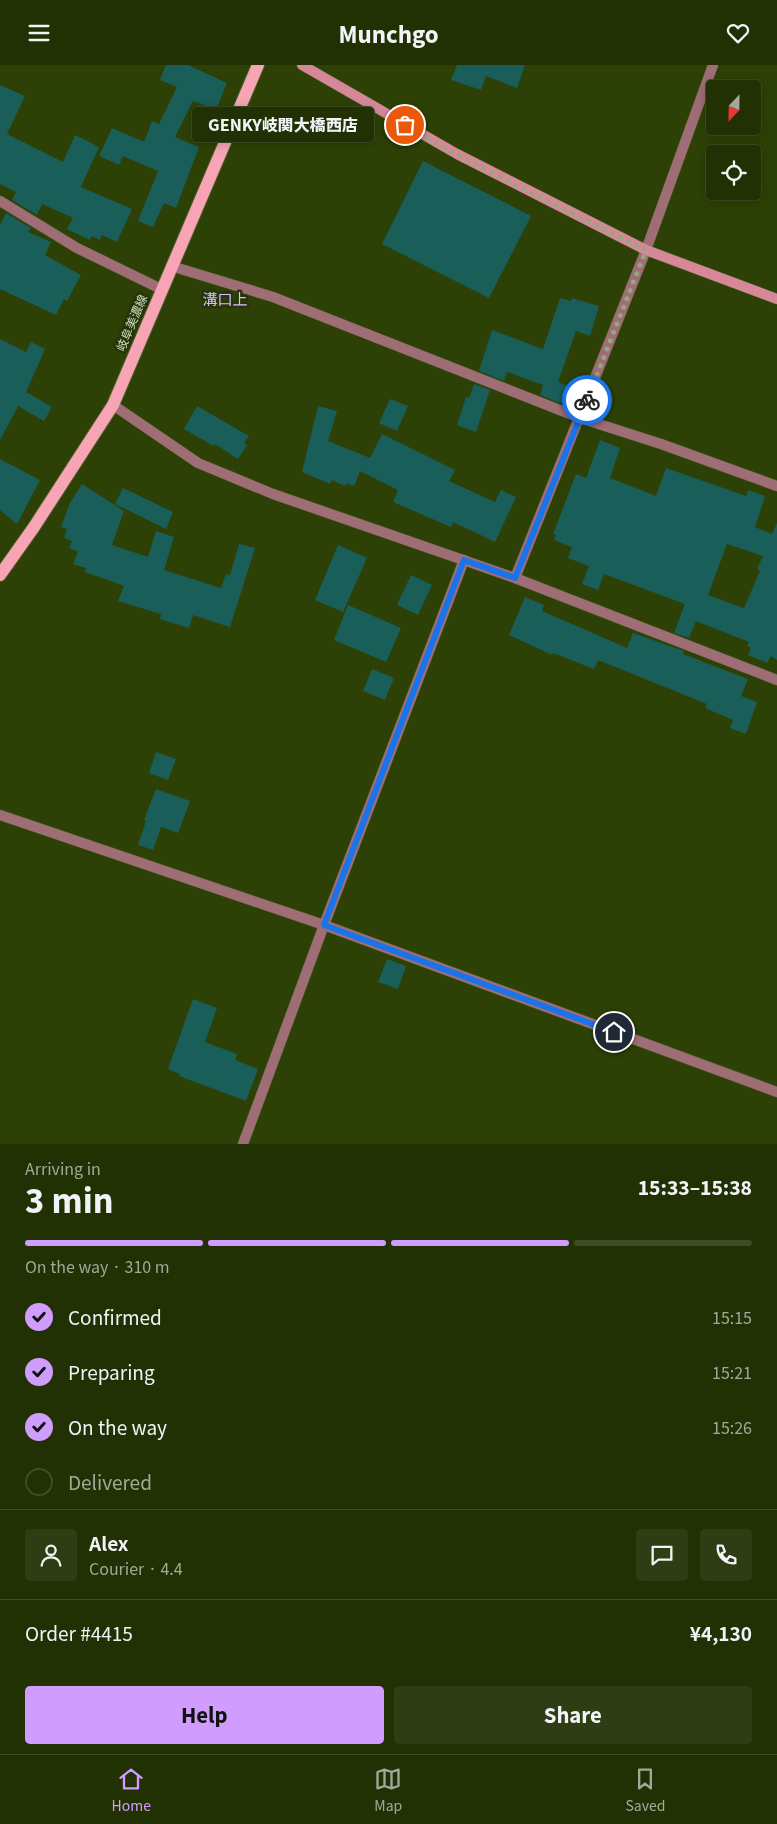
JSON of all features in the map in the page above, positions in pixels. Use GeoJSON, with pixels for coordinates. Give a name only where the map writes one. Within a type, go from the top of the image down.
{"type":"FeatureCollection","features":[{"type":"Feature","properties":{"kind":"main road","name":"岐阜美濃線"},"geometry":{"type":"LineString","coordinates":[[0,575],[34,527],[113,405],[258,65]]}},
{"type":"Feature","properties":{"kind":"street"},"geometry":{"type":"LineString","coordinates":[[302,65],[457,155],[646,250],[777,299]]}},
{"type":"Feature","properties":{"kind":"street"},"geometry":{"type":"LineString","coordinates":[[515,578],[646,250],[713,65]]}},
{"type":"Feature","properties":{"kind":"street"},"geometry":{"type":"LineString","coordinates":[[0,201],[77,248],[162,289]]}},
{"type":"Feature","properties":{"kind":"street"},"geometry":{"type":"LineString","coordinates":[[171,266],[273,297],[580,418],[661,444],[777,486]]}},
{"type":"Feature","properties":{"kind":"street"},"geometry":{"type":"LineString","coordinates":[[113,405],[198,463],[273,494],[515,578],[777,679]]}},
{"type":"Feature","properties":{"kind":"street"},"geometry":{"type":"LineString","coordinates":[[243,1144],[324,925],[464,560]]}},
{"type":"Feature","properties":{"kind":"street"},"geometry":{"type":"LineString","coordinates":[[0,815],[324,925],[777,1092]]}},
{"type":"Feature","properties":{"kind":"building"},"geometry":{"type":"Polygon","coordinates":[[[166,65],[188,65],[227,83],[216,110],[193,101],[175,137],[199,147],[176,208],[164,203],[153,227],[138,221],[158,171],[123,156],[119,165],[99,156],[112,128],[144,142],[152,121],[159,124],[177,87],[160,80],[166,65]]]}},
{"type":"Feature","properties":{"kind":"building"},"geometry":{"type":"Polygon","coordinates":[[[457,65],[525,65],[517,88],[486,76],[481,90],[451,80],[457,65]]]}},
{"type":"Feature","properties":{"kind":"building"},"geometry":{"type":"Polygon","coordinates":[[[0,85],[25,96],[7,134],[63,162],[75,135],[99,147],[81,187],[132,209],[117,242],[102,235],[100,240],[92,236],[90,240],[67,229],[73,218],[42,204],[37,215],[12,200],[16,192],[0,184],[0,85]]]}},
{"type":"Feature","properties":{"kind":"building"},"geometry":{"type":"Polygon","coordinates":[[[423,161],[531,216],[489,298],[382,244],[423,161]]]}},
{"type":"Feature","properties":{"kind":"building"},"geometry":{"type":"Polygon","coordinates":[[[6,213],[31,228],[28,232],[51,242],[45,255],[81,275],[67,301],[64,299],[56,315],[0,289],[0,225],[6,213]]]}},
{"type":"Feature","properties":{"kind":"building"},"geometry":{"type":"Polygon","coordinates":[[[560,298],[571,301],[572,298],[599,306],[590,336],[576,331],[558,382],[568,386],[562,404],[540,395],[543,385],[507,372],[504,381],[479,371],[492,330],[543,349],[560,298]]]}},
{"type":"Feature","properties":{"kind":"building"},"geometry":{"type":"Polygon","coordinates":[[[0,339],[26,352],[31,342],[45,349],[26,392],[52,407],[44,421],[18,406],[0,440],[0,339]]]}},
{"type":"Feature","properties":{"kind":"building"},"geometry":{"type":"Polygon","coordinates":[[[474,384],[490,390],[476,432],[457,425],[466,397],[469,398],[474,384]]]}},
{"type":"Feature","properties":{"kind":"building"},"geometry":{"type":"Polygon","coordinates":[[[390,399],[408,406],[397,431],[379,423],[390,399]]]}},
{"type":"Feature","properties":{"kind":"building"},"geometry":{"type":"Polygon","coordinates":[[[197,406],[249,436],[244,443],[247,445],[238,459],[215,444],[214,446],[184,429],[197,406]]]}},
{"type":"Feature","properties":{"kind":"building"},"geometry":{"type":"Polygon","coordinates":[[[318,406],[337,411],[328,441],[370,458],[382,434],[455,470],[449,481],[495,502],[501,490],[516,497],[495,542],[453,522],[451,527],[393,502],[398,490],[360,471],[354,486],[346,483],[345,486],[332,480],[330,484],[302,472],[318,406]]]}},
{"type":"Feature","properties":{"kind":"building"},"geometry":{"type":"Polygon","coordinates":[[[600,440],[620,448],[610,478],[656,496],[666,468],[746,496],[748,490],[765,496],[755,527],[772,534],[777,523],[777,660],[771,656],[767,663],[748,655],[751,648],[747,646],[749,642],[696,621],[689,638],[674,633],[685,604],[604,574],[598,590],[582,584],[589,566],[568,558],[572,547],[554,540],[556,535],[553,534],[576,474],[586,478],[600,440]],[[727,544],[708,595],[744,608],[760,571],[757,569],[763,556],[727,544]]]}},
{"type":"Feature","properties":{"kind":"building"},"geometry":{"type":"Polygon","coordinates":[[[0,459],[40,480],[17,524],[0,510],[0,459]]]}},
{"type":"Feature","properties":{"kind":"building"},"geometry":{"type":"Polygon","coordinates":[[[82,484],[124,511],[112,545],[148,557],[156,531],[174,537],[164,570],[221,588],[226,574],[230,575],[239,544],[255,548],[230,627],[193,615],[189,628],[160,619],[161,614],[118,601],[124,586],[85,572],[86,568],[73,564],[78,552],[69,548],[72,541],[64,538],[67,529],[61,527],[70,503],[82,484]]]}},
{"type":"Feature","properties":{"kind":"building"},"geometry":{"type":"Polygon","coordinates":[[[123,488],[173,512],[166,529],[115,504],[123,488]]]}},
{"type":"Feature","properties":{"kind":"building"},"geometry":{"type":"Polygon","coordinates":[[[338,545],[367,558],[343,612],[315,600],[338,545]]]}},
{"type":"Feature","properties":{"kind":"building"},"geometry":{"type":"Polygon","coordinates":[[[411,575],[432,585],[418,615],[397,605],[411,575]]]}},
{"type":"Feature","properties":{"kind":"building"},"geometry":{"type":"Polygon","coordinates":[[[525,597],[544,605],[542,611],[627,648],[633,633],[684,651],[683,654],[748,679],[741,696],[757,702],[746,734],[730,728],[733,720],[705,708],[707,704],[598,660],[594,669],[553,653],[552,655],[509,635],[525,597]]]}},
{"type":"Feature","properties":{"kind":"building"},"geometry":{"type":"Polygon","coordinates":[[[348,605],[401,628],[386,662],[334,640],[348,605]]]}},
{"type":"Feature","properties":{"kind":"building"},"geometry":{"type":"Polygon","coordinates":[[[372,669],[394,678],[385,700],[363,691],[372,669]]]}},
{"type":"Feature","properties":{"kind":"building"},"geometry":{"type":"Polygon","coordinates":[[[156,752],[176,759],[168,780],[149,773],[156,752]]]}},
{"type":"Feature","properties":{"kind":"building"},"geometry":{"type":"Polygon","coordinates":[[[156,789],[190,801],[178,833],[161,827],[153,850],[138,845],[146,821],[144,820],[156,789]]]}},
{"type":"Feature","properties":{"kind":"building"},"geometry":{"type":"Polygon","coordinates":[[[387,959],[406,966],[398,989],[378,982],[387,959]]]}},
{"type":"Feature","properties":{"kind":"building"},"geometry":{"type":"Polygon","coordinates":[[[193,999],[217,1008],[205,1042],[237,1054],[235,1060],[258,1069],[246,1101],[179,1076],[180,1074],[168,1069],[193,999]]]}},
{"type":"Feature","properties":{"kind":"way so far"},"geometry":{"type":"LineString","coordinates":[[405,125],[457,155],[646,250],[587,400]]}},
{"type":"Feature","properties":{"kind":"place","name":"GENKY岐関大橋西店"},"geometry":{"type":"Point","coordinates":[405,125]}},
{"type":"Feature","properties":{"kind":"district","name":"溝口上"},"geometry":{"type":"Point","coordinates":[225,300]}},
{"type":"Feature","properties":{"kind":"route"},"geometry":{"type":"LineString","coordinates":[[587,400],[515,578],[464,560],[324,925],[614,1032]]}}]}
